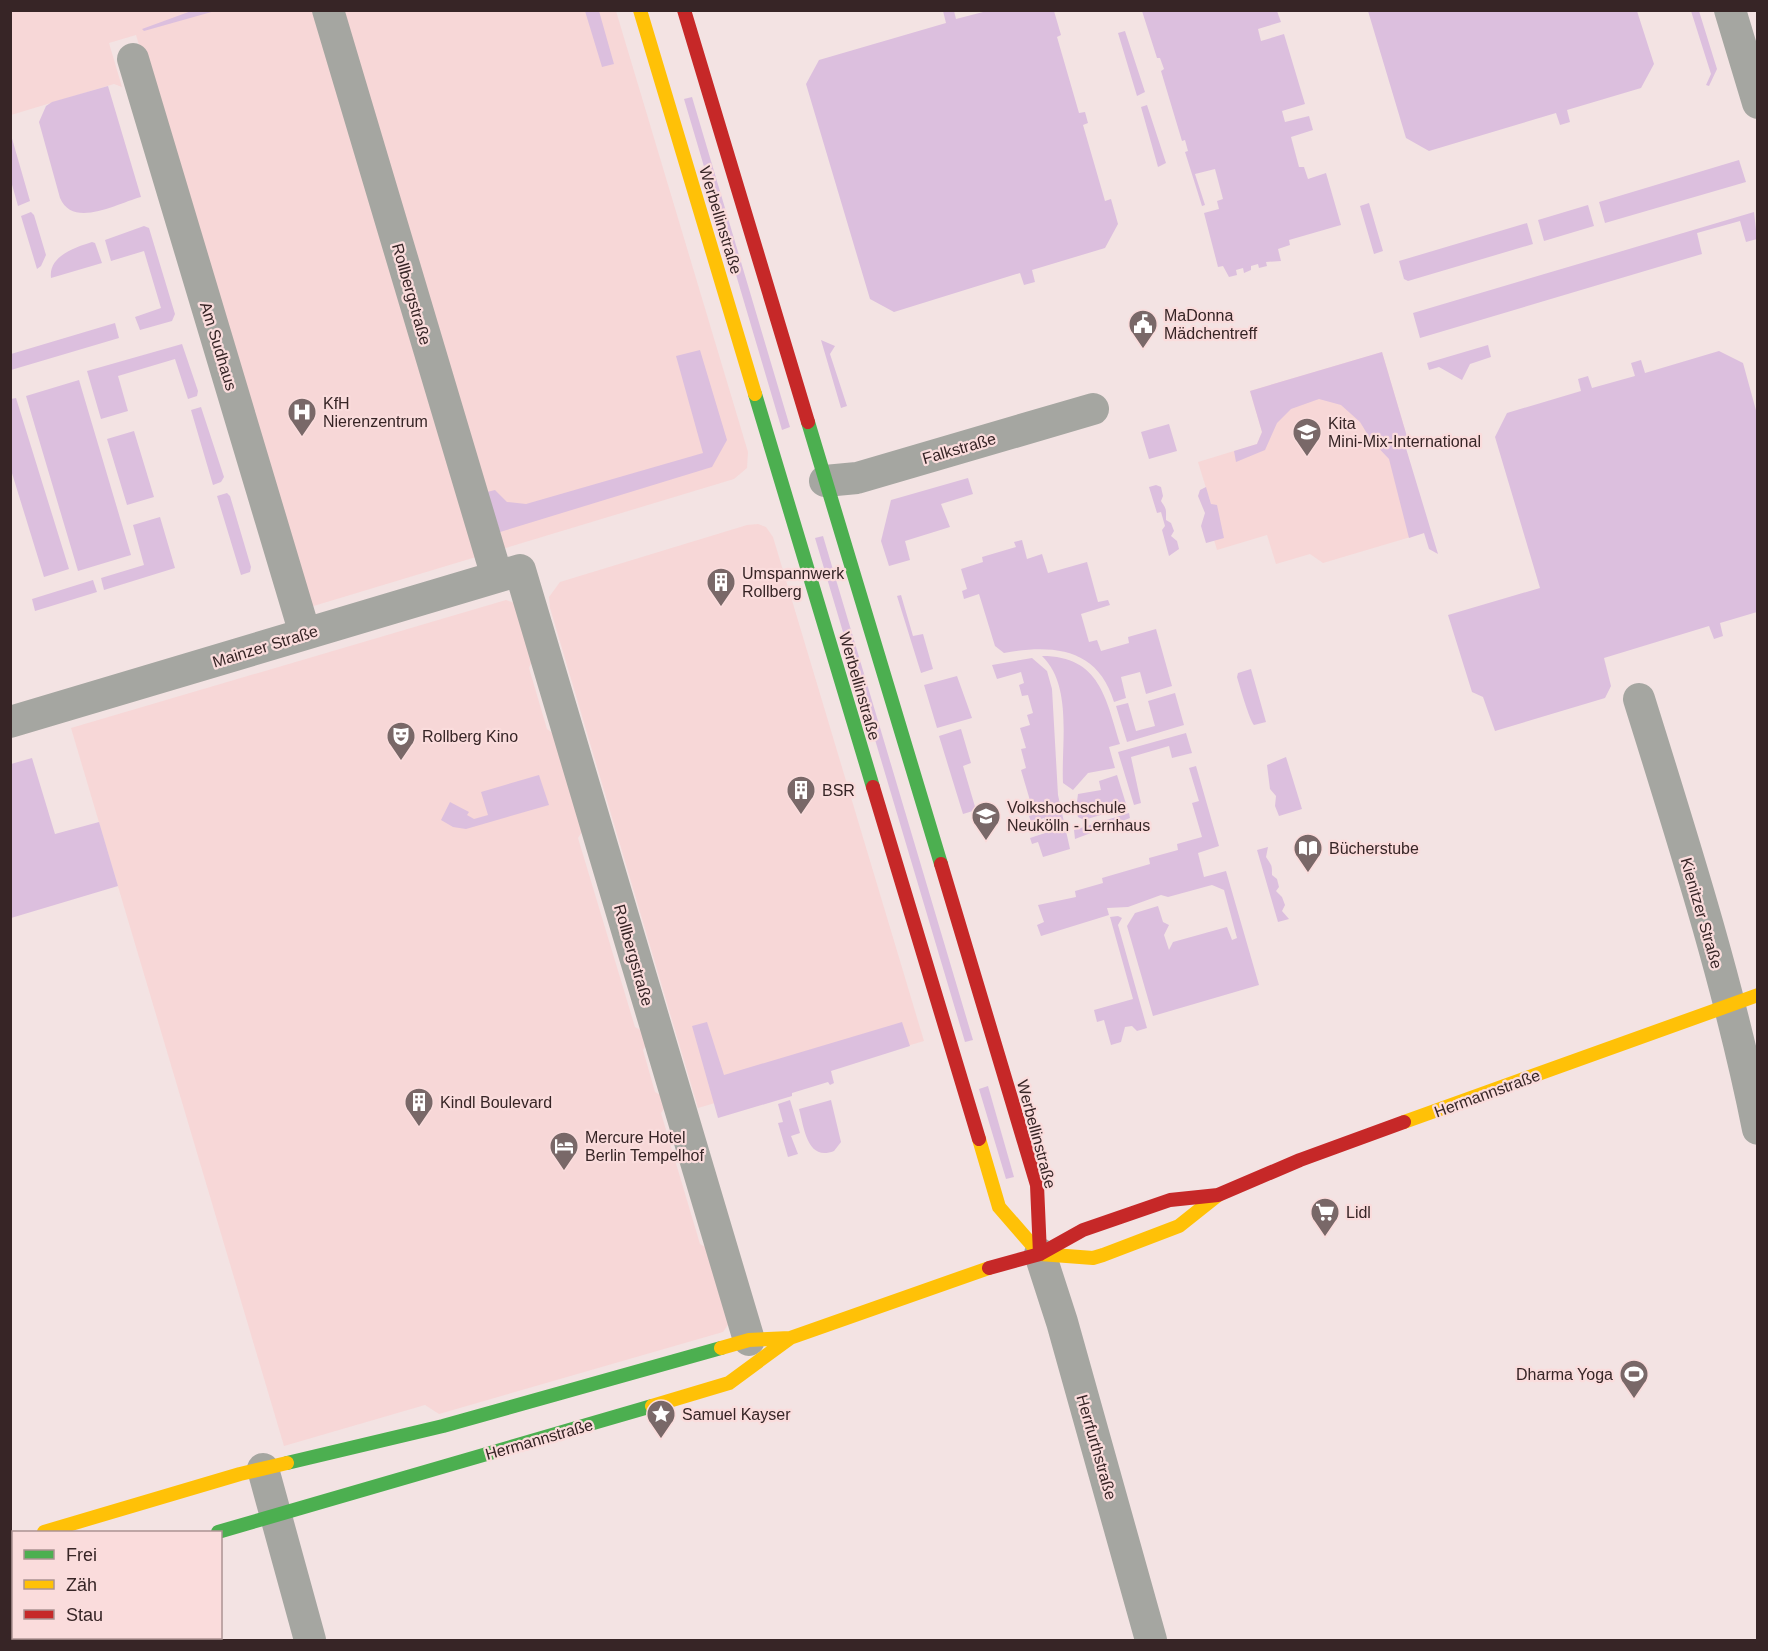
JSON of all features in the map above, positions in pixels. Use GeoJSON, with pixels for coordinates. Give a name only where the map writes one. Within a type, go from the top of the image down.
{"type":"FeatureCollection","features":[{"type":"Feature","properties":{"kind":"street","name":"Rollbergstraße"},"geometry":{"type":"LineString","coordinates":[[328,10],[509,573],[749,1340]]}},
{"type":"Feature","properties":{"kind":"street","name":"Werbellinstraße"},"geometry":{"type":"LineString","coordinates":[[640,10],[679,69],[820,482],[1037,1185],[1040,1254]]}},
{"type":"Feature","properties":{"kind":"street","name":"Werbellinstraße"},"geometry":{"type":"LineString","coordinates":[[684,10],[679,69],[789,487],[969,1061],[999,1207],[1040,1254]]}},
{"type":"Feature","properties":{"kind":"street"},"geometry":{"type":"LineString","coordinates":[[1730,10],[1758,103]]}},
{"type":"Feature","properties":{"kind":"street","name":"Am Sudhaus"},"geometry":{"type":"LineString","coordinates":[[133,59],[305,634]]}},
{"type":"Feature","properties":{"kind":"street","name":"Falkstraße"},"geometry":{"type":"LineString","coordinates":[[820,482],[857,478],[1093,409]]}},
{"type":"Feature","properties":{"kind":"street","name":"Mainzer Straße"},"geometry":{"type":"LineString","coordinates":[[10,722],[509,573]]}},
{"type":"Feature","properties":{"kind":"street","name":"Kienitzer Straße"},"geometry":{"type":"LineString","coordinates":[[1639,699],[1728,1006],[1758,1129]]}},
{"type":"Feature","properties":{"kind":"street","name":"Hermannstraße"},"geometry":{"type":"LineString","coordinates":[[1040,1254],[1093,1258],[1103,1255],[1179,1226],[1218,1195],[1322,1152],[1758,995]]}},
{"type":"Feature","properties":{"kind":"street"},"geometry":{"type":"LineString","coordinates":[[969,1061],[996,1053]]}},
{"type":"Feature","properties":{"kind":"street","name":"Hermannstraße"},"geometry":{"type":"LineString","coordinates":[[51,1531],[263,1469],[443,1426],[749,1340],[790,1338],[986,1269],[1040,1254],[1083,1230],[1122,1216],[1170,1200],[1218,1195]]}},
{"type":"Feature","properties":{"kind":"street","name":"Herrfurthstraße"},"geometry":{"type":"LineString","coordinates":[[1040,1254],[1062,1322],[1152,1641]]}},
{"type":"Feature","properties":{"kind":"street","name":"Hermannstraße"},"geometry":{"type":"LineString","coordinates":[[222,1532],[729,1383],[790,1338]]}},
{"type":"Feature","properties":{"kind":"street"},"geometry":{"type":"LineString","coordinates":[[263,1469],[310,1641]]}},
{"type":"Feature","properties":{"kind":"shaded area"},"geometry":{"type":"Polygon","coordinates":[[[194,10],[215,11],[144,31],[142,29],[194,10]]]}},
{"type":"Feature","properties":{"kind":"shaded area"},"geometry":{"type":"Polygon","coordinates":[[[11,11],[616,11],[748,452],[747,468],[734,479],[307,608],[136,35],[109,43],[122,87],[114,84],[11,115],[11,11]]]}},
{"type":"Feature","properties":{"kind":"shaded area"},"geometry":{"type":"Polygon","coordinates":[[[585,11],[599,11],[614,64],[602,67],[585,11]]]}},
{"type":"Feature","properties":{"kind":"shaded area"},"geometry":{"type":"Polygon","coordinates":[[[943,11],[954,11],[956,19],[987,11],[1054,11],[1061,35],[1057,37],[1079,113],[1085,112],[1088,123],[1083,125],[1105,201],[1111,199],[1118,224],[1105,248],[1032,270],[1035,282],[1024,285],[1020,273],[894,312],[870,299],[806,84],[819,60],[946,23],[943,11]]]}},
{"type":"Feature","properties":{"kind":"shaded area"},"geometry":{"type":"Polygon","coordinates":[[[1142,11],[1277,11],[1281,22],[1258,29],[1261,41],[1284,34],[1305,104],[1282,111],[1285,122],[1309,116],[1313,130],[1291,137],[1299,167],[1304,167],[1308,179],[1326,173],[1341,225],[1289,240],[1290,245],[1278,249],[1281,261],[1266,262],[1267,266],[1259,268],[1258,264],[1251,266],[1251,270],[1244,273],[1243,268],[1236,270],[1237,275],[1229,277],[1223,266],[1218,267],[1204,213],[1219,209],[1217,201],[1223,199],[1215,169],[1195,174],[1205,205],[1202,206],[1185,152],[1188,151],[1185,140],[1182,141],[1161,71],[1164,69],[1160,58],[1157,58],[1142,11]]]}},
{"type":"Feature","properties":{"kind":"shaded area"},"geometry":{"type":"Polygon","coordinates":[[[1368,11],[1637,11],[1654,64],[1641,88],[1567,110],[1570,122],[1560,125],[1556,113],[1429,151],[1406,138],[1368,11]]]}},
{"type":"Feature","properties":{"kind":"shaded area"},"geometry":{"type":"Polygon","coordinates":[[[1691,11],[1699,11],[1717,69],[1709,86],[1706,85],[1711,74],[1691,11]]]}},
{"type":"Feature","properties":{"kind":"shaded area"},"geometry":{"type":"Polygon","coordinates":[[[1125,31],[1145,92],[1137,96],[1118,33],[1125,31]]]}},
{"type":"Feature","properties":{"kind":"shaded area"},"geometry":{"type":"Polygon","coordinates":[[[108,86],[141,197],[97,211],[75,212],[66,207],[60,198],[39,122],[46,106],[52,102],[108,86]]]}},
{"type":"Feature","properties":{"kind":"shaded area"},"geometry":{"type":"Polygon","coordinates":[[[692,97],[790,427],[782,430],[684,99],[692,97]]]}},
{"type":"Feature","properties":{"kind":"shaded area"},"geometry":{"type":"Polygon","coordinates":[[[1147,105],[1166,163],[1158,167],[1141,107],[1147,105]]]}},
{"type":"Feature","properties":{"kind":"shaded area"},"geometry":{"type":"Polygon","coordinates":[[[11,135],[30,201],[18,206],[11,181],[11,135]]]}},
{"type":"Feature","properties":{"kind":"shaded area"},"geometry":{"type":"Polygon","coordinates":[[[1739,160],[1746,182],[1605,223],[1599,202],[1739,160]]]}},
{"type":"Feature","properties":{"kind":"shaded area"},"geometry":{"type":"Polygon","coordinates":[[[1369,203],[1383,251],[1374,254],[1360,206],[1369,203]]]}},
{"type":"Feature","properties":{"kind":"shaded area"},"geometry":{"type":"Polygon","coordinates":[[[1588,205],[1594,226],[1544,241],[1538,220],[1588,205]]]}},
{"type":"Feature","properties":{"kind":"shaded area"},"geometry":{"type":"Polygon","coordinates":[[[31,212],[34,215],[46,255],[37,269],[21,216],[31,212]]]}},
{"type":"Feature","properties":{"kind":"shaded area"},"geometry":{"type":"Polygon","coordinates":[[[1754,212],[1757,239],[1746,242],[1740,221],[1697,233],[1702,254],[1420,338],[1413,313],[1754,212]]]}},
{"type":"Feature","properties":{"kind":"shaded area"},"geometry":{"type":"Polygon","coordinates":[[[1527,223],[1533,244],[1408,281],[1404,279],[1399,261],[1527,223]]]}},
{"type":"Feature","properties":{"kind":"shaded area"},"geometry":{"type":"Polygon","coordinates":[[[144,226],[149,228],[175,314],[172,321],[140,330],[135,317],[161,308],[144,251],[111,261],[105,240],[144,226]]]}},
{"type":"Feature","properties":{"kind":"shaded area"},"geometry":{"type":"Polygon","coordinates":[[[92,242],[95,243],[102,263],[51,278],[51,270],[58,258],[92,242]]]}},
{"type":"Feature","properties":{"kind":"shaded area"},"geometry":{"type":"Polygon","coordinates":[[[115,323],[119,338],[11,370],[11,354],[115,323]]]}},
{"type":"Feature","properties":{"kind":"shaded area"},"geometry":{"type":"Polygon","coordinates":[[[821,340],[835,346],[830,354],[847,406],[841,408],[821,340]]]}},
{"type":"Feature","properties":{"kind":"shaded area"},"geometry":{"type":"Polygon","coordinates":[[[182,344],[198,391],[197,396],[188,399],[175,359],[118,376],[128,411],[101,419],[87,371],[182,344]]]}},
{"type":"Feature","properties":{"kind":"shaded area"},"geometry":{"type":"Polygon","coordinates":[[[1488,345],[1491,357],[1470,364],[1462,380],[1439,367],[1429,370],[1427,363],[1488,345]]]}},
{"type":"Feature","properties":{"kind":"shaded area"},"geometry":{"type":"Polygon","coordinates":[[[700,350],[727,440],[712,467],[500,532],[487,492],[495,490],[507,502],[526,504],[703,453],[676,356],[700,350]]]}},
{"type":"Feature","properties":{"kind":"shaded area"},"geometry":{"type":"Polygon","coordinates":[[[1719,351],[1743,363],[1757,414],[1757,612],[1720,623],[1723,636],[1714,639],[1709,626],[1604,658],[1611,686],[1605,698],[1495,731],[1483,697],[1472,692],[1448,615],[1540,588],[1495,437],[1507,413],[1581,391],[1578,379],[1588,376],[1592,388],[1635,376],[1631,363],[1641,360],[1645,373],[1719,351]]]}},
{"type":"Feature","properties":{"kind":"shaded area","name":"Kita Mini-Mix-International"},"geometry":{"type":"Polygon","coordinates":[[[1382,352],[1408,440],[1400,453],[1424,533],[1323,563],[1310,554],[1276,564],[1267,535],[1217,550],[1206,512],[1211,504],[1198,462],[1257,444],[1262,432],[1250,391],[1382,352]]]}},
{"type":"Feature","properties":{"kind":"shaded area"},"geometry":{"type":"Polygon","coordinates":[[[1382,352],[1408,440],[1405,445],[1438,554],[1429,549],[1424,533],[1409,538],[1389,459],[1371,440],[1360,422],[1341,405],[1319,399],[1291,409],[1277,423],[1265,450],[1236,462],[1234,451],[1257,444],[1262,432],[1250,391],[1382,352]]]}},
{"type":"Feature","properties":{"kind":"shaded area"},"geometry":{"type":"Polygon","coordinates":[[[79,380],[131,555],[78,571],[26,396],[79,380]]]}},
{"type":"Feature","properties":{"kind":"shaded area"},"geometry":{"type":"Polygon","coordinates":[[[16,398],[69,569],[44,577],[11,470],[11,399],[16,398]]]}},
{"type":"Feature","properties":{"kind":"shaded area"},"geometry":{"type":"Polygon","coordinates":[[[201,407],[224,477],[221,482],[213,485],[191,410],[201,407]]]}},
{"type":"Feature","properties":{"kind":"shaded area"},"geometry":{"type":"Polygon","coordinates":[[[1169,424],[1177,451],[1149,459],[1141,432],[1169,424]]]}},
{"type":"Feature","properties":{"kind":"shaded area"},"geometry":{"type":"Polygon","coordinates":[[[134,431],[154,497],[127,505],[107,439],[134,431]]]}},
{"type":"Feature","properties":{"kind":"shaded area"},"geometry":{"type":"Polygon","coordinates":[[[968,478],[973,494],[941,504],[950,527],[905,541],[910,560],[889,566],[881,541],[891,500],[968,478]]]}},
{"type":"Feature","properties":{"kind":"shaded area"},"geometry":{"type":"Polygon","coordinates":[[[1156,485],[1161,487],[1163,496],[1161,501],[1166,510],[1166,520],[1171,523],[1174,531],[1171,536],[1177,541],[1179,549],[1169,556],[1162,530],[1165,526],[1161,512],[1157,513],[1149,487],[1156,485]]]}},
{"type":"Feature","properties":{"kind":"shaded area"},"geometry":{"type":"Polygon","coordinates":[[[1206,487],[1211,504],[1217,505],[1224,538],[1206,543],[1201,526],[1205,513],[1198,496],[1200,490],[1206,487]]]}},
{"type":"Feature","properties":{"kind":"shaded area"},"geometry":{"type":"Polygon","coordinates":[[[227,493],[230,496],[251,567],[250,572],[241,575],[217,496],[227,493]]]}},
{"type":"Feature","properties":{"kind":"shaded area"},"geometry":{"type":"Polygon","coordinates":[[[160,517],[175,568],[104,590],[101,578],[144,565],[133,525],[160,517]]]}},
{"type":"Feature","properties":{"kind":"shaded area"},"geometry":{"type":"Polygon","coordinates":[[[758,524],[766,527],[773,537],[924,1041],[698,1108],[550,608],[549,597],[560,582],[747,525],[758,524]]]}},
{"type":"Feature","properties":{"kind":"shaded area"},"geometry":{"type":"Polygon","coordinates":[[[823,536],[973,1040],[965,1042],[815,538],[823,536]]]}},
{"type":"Feature","properties":{"kind":"shaded area"},"geometry":{"type":"Polygon","coordinates":[[[1022,540],[1027,559],[1042,554],[1048,573],[1087,562],[1098,602],[1108,600],[1110,605],[1081,614],[1089,642],[1097,640],[1101,651],[1129,643],[1128,637],[1156,629],[1172,686],[1146,694],[1140,672],[1121,677],[1126,698],[1114,702],[1107,684],[1097,670],[1085,660],[1056,650],[1022,650],[1004,653],[995,646],[979,594],[964,599],[962,591],[967,589],[961,569],[983,562],[982,557],[1016,547],[1014,542],[1022,540]]]}},
{"type":"Feature","properties":{"kind":"shaded area"},"geometry":{"type":"Polygon","coordinates":[[[93,580],[97,592],[35,611],[32,599],[93,580]]]}},
{"type":"Feature","properties":{"kind":"shaded area"},"geometry":{"type":"Polygon","coordinates":[[[901,595],[913,636],[923,634],[933,669],[921,673],[897,596],[901,595]]]}},
{"type":"Feature","properties":{"kind":"shaded area"},"geometry":{"type":"Polygon","coordinates":[[[506,600],[515,603],[535,653],[529,668],[547,729],[561,739],[587,824],[578,838],[635,1027],[650,1037],[643,1050],[655,1092],[668,1099],[669,1102],[661,1113],[700,1244],[714,1252],[732,1319],[723,1332],[439,1414],[425,1405],[284,1446],[71,728],[506,600]]]}},
{"type":"Feature","properties":{"kind":"shaded area"},"geometry":{"type":"Polygon","coordinates":[[[1042,656],[1077,663],[1098,683],[1120,744],[1109,747],[1115,768],[1088,773],[1073,790],[1063,783],[1062,699],[1052,668],[1042,656]]]}},
{"type":"Feature","properties":{"kind":"shaded area"},"geometry":{"type":"Polygon","coordinates":[[[1032,658],[1047,671],[1052,689],[1058,795],[1070,849],[1043,857],[1038,842],[1032,844],[1030,838],[1048,832],[1044,818],[1031,822],[1029,816],[1034,814],[1021,770],[1026,768],[1021,749],[1026,748],[1020,728],[1030,725],[1027,715],[1033,713],[1028,695],[1022,696],[1019,685],[1024,683],[1021,672],[997,679],[992,665],[1032,658]]]}},
{"type":"Feature","properties":{"kind":"shaded area"},"geometry":{"type":"Polygon","coordinates":[[[1251,669],[1266,722],[1254,725],[1237,677],[1238,673],[1251,669]]]}},
{"type":"Feature","properties":{"kind":"shaded area"},"geometry":{"type":"Polygon","coordinates":[[[957,676],[972,718],[937,728],[924,685],[957,676]]]}},
{"type":"Feature","properties":{"kind":"shaded area"},"geometry":{"type":"Polygon","coordinates":[[[1175,693],[1184,725],[1127,742],[1116,706],[1128,703],[1136,731],[1155,726],[1148,701],[1175,693]]]}},
{"type":"Feature","properties":{"kind":"shaded area"},"geometry":{"type":"Polygon","coordinates":[[[961,729],[971,763],[963,766],[976,810],[963,814],[939,736],[961,729]]]}},
{"type":"Feature","properties":{"kind":"shaded area"},"geometry":{"type":"Polygon","coordinates":[[[1186,733],[1192,753],[1172,758],[1169,746],[1131,757],[1141,803],[1134,805],[1118,752],[1186,733]]]}},
{"type":"Feature","properties":{"kind":"shaded area"},"geometry":{"type":"Polygon","coordinates":[[[1286,757],[1302,809],[1279,816],[1275,806],[1276,796],[1270,789],[1267,765],[1286,757]]]}},
{"type":"Feature","properties":{"kind":"shaded area"},"geometry":{"type":"Polygon","coordinates":[[[32,758],[55,834],[99,822],[118,886],[11,918],[11,764],[32,758]]]}},
{"type":"Feature","properties":{"kind":"shaded area"},"geometry":{"type":"Polygon","coordinates":[[[1196,766],[1219,846],[1198,853],[1204,877],[1226,871],[1259,985],[1153,1016],[1127,926],[1135,913],[1158,906],[1163,922],[1169,925],[1164,935],[1169,950],[1173,942],[1227,927],[1232,940],[1237,938],[1224,890],[1212,885],[1168,897],[1161,895],[1128,907],[1107,908],[1109,915],[1041,936],[1037,925],[1044,922],[1038,905],[1076,897],[1075,891],[1103,883],[1102,878],[1150,864],[1149,858],[1178,850],[1177,844],[1202,837],[1192,803],[1199,801],[1189,768],[1196,766]]]}},
{"type":"Feature","properties":{"kind":"shaded area"},"geometry":{"type":"Polygon","coordinates":[[[539,775],[549,805],[466,829],[453,827],[441,820],[450,802],[469,812],[467,815],[474,819],[488,815],[481,792],[539,775]]]}},
{"type":"Feature","properties":{"kind":"shaded area"},"geometry":{"type":"Polygon","coordinates":[[[1117,775],[1127,807],[1084,820],[1078,817],[1076,809],[1078,794],[1101,790],[1099,781],[1117,775]]]}},
{"type":"Feature","properties":{"kind":"shaded area"},"geometry":{"type":"Polygon","coordinates":[[[1129,813],[1130,818],[1075,839],[1074,830],[1129,813]]]}},
{"type":"Feature","properties":{"kind":"shaded area"},"geometry":{"type":"Polygon","coordinates":[[[1268,847],[1266,857],[1271,866],[1272,875],[1277,879],[1279,887],[1276,891],[1282,897],[1285,905],[1282,911],[1289,919],[1278,922],[1257,850],[1268,847]]]}},
{"type":"Feature","properties":{"kind":"shaded area"},"geometry":{"type":"Polygon","coordinates":[[[1110,917],[1122,918],[1118,925],[1147,1028],[1137,1031],[1132,1026],[1125,1027],[1121,1042],[1111,1045],[1104,1020],[1097,1022],[1094,1010],[1133,999],[1110,917]]]}},
{"type":"Feature","properties":{"kind":"shaded area"},"geometry":{"type":"Polygon","coordinates":[[[707,1022],[724,1075],[902,1022],[910,1046],[831,1071],[834,1083],[830,1085],[828,1082],[792,1093],[792,1096],[718,1118],[692,1026],[707,1022]]]}},
{"type":"Feature","properties":{"kind":"shaded area"},"geometry":{"type":"Polygon","coordinates":[[[988,1086],[1014,1177],[1006,1179],[979,1089],[988,1086]]]}},
{"type":"Feature","properties":{"kind":"shaded area"},"geometry":{"type":"Polygon","coordinates":[[[790,1100],[800,1133],[791,1136],[798,1154],[788,1157],[778,1123],[783,1122],[778,1104],[790,1100]]]}},
{"type":"Feature","properties":{"kind":"shaded area"},"geometry":{"type":"Polygon","coordinates":[[[831,1100],[841,1142],[834,1151],[818,1152],[808,1141],[799,1109],[831,1100]]]}},
{"type":"Feature","properties":{"kind":"traffic: fast"},"geometry":{"type":"LineString","coordinates":[[755,394],[873,787]]}},
{"type":"Feature","properties":{"kind":"traffic: fast"},"geometry":{"type":"LineString","coordinates":[[808,422],[941,864]]}},
{"type":"Feature","properties":{"kind":"traffic: fast"},"geometry":{"type":"LineString","coordinates":[[287,1463],[443,1426],[721,1348]]}},
{"type":"Feature","properties":{"kind":"traffic: fast"},"geometry":{"type":"LineString","coordinates":[[221,1531],[652,1406]]}},
{"type":"Feature","properties":{"kind":"traffic: slow"},"geometry":{"type":"LineString","coordinates":[[640,10],[755,394]]}},
{"type":"Feature","properties":{"kind":"traffic: slow"},"geometry":{"type":"LineString","coordinates":[[1404,1122],[1758,995]]}},
{"type":"Feature","properties":{"kind":"traffic: slow"},"geometry":{"type":"LineString","coordinates":[[979,1139],[999,1207],[1040,1254]]}},
{"type":"Feature","properties":{"kind":"traffic: slow"},"geometry":{"type":"LineString","coordinates":[[1040,1254],[1093,1258],[1103,1255],[1179,1226],[1218,1195]]}},
{"type":"Feature","properties":{"kind":"traffic: slow"},"geometry":{"type":"LineString","coordinates":[[721,1348],[749,1340],[790,1338],[989,1268]]}},
{"type":"Feature","properties":{"kind":"traffic: slow"},"geometry":{"type":"LineString","coordinates":[[652,1406],[729,1383],[790,1338]]}},
{"type":"Feature","properties":{"kind":"traffic: slow"},"geometry":{"type":"LineString","coordinates":[[47,1531],[240,1474],[287,1463]]}},
{"type":"Feature","properties":{"kind":"traffic: jam"},"geometry":{"type":"LineString","coordinates":[[684,10],[808,422]]}},
{"type":"Feature","properties":{"kind":"traffic: jam"},"geometry":{"type":"LineString","coordinates":[[873,787],[979,1139]]}},
{"type":"Feature","properties":{"kind":"traffic: jam"},"geometry":{"type":"LineString","coordinates":[[941,864],[1037,1185],[1040,1254]]}},
{"type":"Feature","properties":{"kind":"traffic: jam"},"geometry":{"type":"LineString","coordinates":[[989,1268],[1040,1254],[1083,1230],[1170,1200],[1218,1195],[1300,1160],[1404,1122]]}},
{"type":"Feature","properties":{"kind":"place","name":"MaDonna Mädchentreff"},"geometry":{"type":"Point","coordinates":[1143,350]}},
{"type":"Feature","properties":{"kind":"place","name":"KfH Nierenzentrum"},"geometry":{"type":"Point","coordinates":[302,438]}},
{"type":"Feature","properties":{"kind":"place","name":"Kita Mini-Mix-International"},"geometry":{"type":"Point","coordinates":[1307,458]}},
{"type":"Feature","properties":{"kind":"place","name":"Umspannwerk Rollberg"},"geometry":{"type":"Point","coordinates":[721,608]}},
{"type":"Feature","properties":{"kind":"place","name":"Rollberg Kino"},"geometry":{"type":"Point","coordinates":[401,762]}},
{"type":"Feature","properties":{"kind":"place","name":"BSR"},"geometry":{"type":"Point","coordinates":[801,816]}},
{"type":"Feature","properties":{"kind":"place","name":"Volkshochschule Neukölln - Lernhaus"},"geometry":{"type":"Point","coordinates":[986,842]}},
{"type":"Feature","properties":{"kind":"place","name":"Bücherstube"},"geometry":{"type":"Point","coordinates":[1308,874]}},
{"type":"Feature","properties":{"kind":"place","name":"Kindl Boulevard"},"geometry":{"type":"Point","coordinates":[419,1128]}},
{"type":"Feature","properties":{"kind":"place","name":"Mercure Hotel Berlin Tempelhof"},"geometry":{"type":"Point","coordinates":[564,1172]}},
{"type":"Feature","properties":{"kind":"place","name":"Lidl"},"geometry":{"type":"Point","coordinates":[1325,1238]}},
{"type":"Feature","properties":{"kind":"place","name":"Dharma Yoga"},"geometry":{"type":"Point","coordinates":[1634,1400]}},
{"type":"Feature","properties":{"kind":"place","name":"Samuel Kayser"},"geometry":{"type":"Point","coordinates":[661,1440]}}]}
